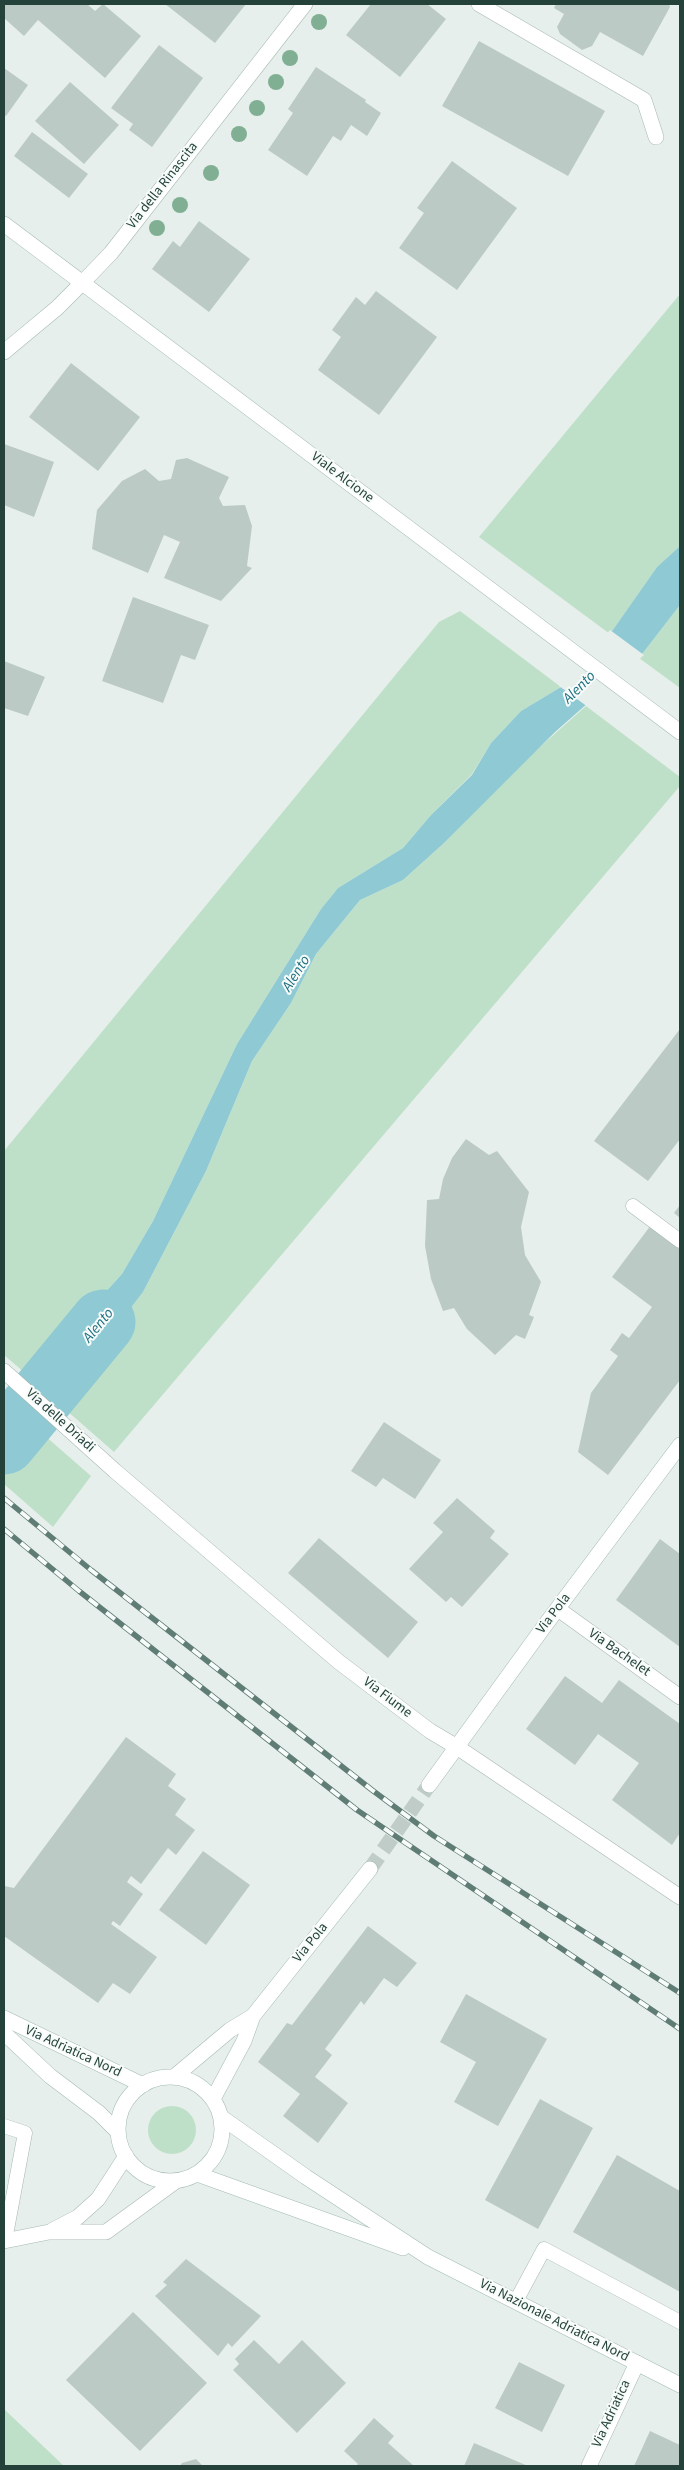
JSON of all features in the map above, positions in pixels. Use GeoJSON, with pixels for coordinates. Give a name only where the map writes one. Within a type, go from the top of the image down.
{"type":"FeatureCollection","features":[{"type":"Feature","properties":{"kind":"street","name":"Via della Rinascita"},"geometry":{"type":"LineString","coordinates":[[4,352],[56,308],[110,253],[305,4]]}},
{"type":"Feature","properties":{"kind":"street"},"geometry":{"type":"LineString","coordinates":[[479,4],[644,100],[656,137]]}},
{"type":"Feature","properties":{"kind":"street","name":"Viale Alcione"},"geometry":{"type":"LineString","coordinates":[[4,224],[680,732]]}},
{"type":"Feature","properties":{"kind":"street","name":"Via delle Driadi"},"geometry":{"type":"LineString","coordinates":[[4,1372],[115,1471]]}},
{"type":"Feature","properties":{"kind":"street","name":"Via Pola"},"geometry":{"type":"LineString","coordinates":[[430,1786],[680,1445]]}},
{"type":"Feature","properties":{"kind":"street","name":"Via Fiume"},"geometry":{"type":"LineString","coordinates":[[115,1471],[339,1662],[430,1731],[457,1747],[680,1897]]}},
{"type":"Feature","properties":{"kind":"street","name":"Via Bachelet"},"geometry":{"type":"LineString","coordinates":[[558,1609],[680,1697]]}},
{"type":"Feature","properties":{"kind":"street","name":"Via Pola"},"geometry":{"type":"LineString","coordinates":[[174,2077],[230,2030],[252,2016],[370,1869]]}},
{"type":"Feature","properties":{"kind":"street","name":"Via Pola"},"geometry":{"type":"LineString","coordinates":[[213,2099],[244,2041],[252,2016]]}},
{"type":"Feature","properties":{"kind":"street","name":"Via Adriatica Nord"},"geometry":{"type":"LineString","coordinates":[[4,2018],[143,2085]]}},
{"type":"Feature","properties":{"kind":"street","name":"Via Adriatica Nord"},"geometry":{"type":"LineString","coordinates":[[4,2033],[50,2076],[99,2113],[118,2132]]}},
{"type":"Feature","properties":{"kind":"street"},"geometry":{"type":"LineString","coordinates":[[4,2241],[49,2232],[106,2232],[176,2181],[197,2174],[210,2164],[218,2150],[222,2134],[221,2118],[213,2099],[202,2088],[189,2080],[174,2077],[158,2079],[143,2085],[124,2105],[118,2132],[126,2156],[135,2167],[147,2175],[161,2180],[176,2181]]}},
{"type":"Feature","properties":{"kind":"street","name":"Via Nazionale Adriatica Nord"},"geometry":{"type":"LineString","coordinates":[[221,2118],[306,2177],[428,2257],[680,2385]]}},
{"type":"Feature","properties":{"kind":"street"},"geometry":{"type":"LineString","coordinates":[[49,2232],[78,2217],[98,2199],[126,2156]]}},
{"type":"Feature","properties":{"kind":"street","name":"Via Nazionale Adriatica Nord"},"geometry":{"type":"LineString","coordinates":[[197,2174],[428,2257]]}},
{"type":"Feature","properties":{"kind":"street","name":"Via Adriatica"},"geometry":{"type":"LineString","coordinates":[[588,2466],[637,2363]]}},
{"type":"Feature","properties":{"kind":"lane"},"geometry":{"type":"LineString","coordinates":[[633,1206],[680,1241]]}},
{"type":"Feature","properties":{"kind":"lane"},"geometry":{"type":"LineString","coordinates":[[4,2126],[25,2133],[4,2241]]}},
{"type":"Feature","properties":{"kind":"lane"},"geometry":{"type":"LineString","coordinates":[[516,2301],[544,2249],[680,2322]]}},
{"type":"Feature","properties":{"kind":"green space"},"geometry":{"type":"Polygon","coordinates":[[[680,294],[680,546],[657,567],[610,634],[479,537],[680,294]]]}},
{"type":"Feature","properties":{"kind":"green space"},"geometry":{"type":"Polygon","coordinates":[[[680,605],[680,688],[639,658],[680,605]]]}},
{"type":"Feature","properties":{"kind":"green space"},"geometry":{"type":"Polygon","coordinates":[[[460,611],[561,687],[521,711],[491,743],[472,774],[431,815],[403,848],[338,888],[321,909],[237,1044],[153,1221],[122,1274],[71,1330],[32,1379],[4,1355],[4,1151],[439,622],[460,611]]]}},
{"type":"Feature","properties":{"kind":"green space"},"geometry":{"type":"Polygon","coordinates":[[[586,706],[680,777],[680,786],[114,1452],[58,1403],[143,1292],[206,1171],[252,1061],[291,1003],[316,954],[360,900],[403,880],[444,843],[523,762],[586,706]]]}},
{"type":"Feature","properties":{"kind":"green space"},"geometry":{"type":"Polygon","coordinates":[[[4,1400],[91,1476],[53,1527],[4,1484],[4,1400]]]}},
{"type":"Feature","properties":{"kind":"green space"},"geometry":{"type":"Polygon","coordinates":[[[167,2106],[177,2106],[186,2110],[192,2116],[195,2121],[195,2139],[186,2150],[177,2154],[167,2154],[158,2150],[152,2144],[148,2135],[148,2125],[152,2116],[158,2110],[167,2106]]]}},
{"type":"Feature","properties":{"kind":"green space"},"geometry":{"type":"Polygon","coordinates":[[[4,2409],[64,2466],[4,2466],[4,2409]]]}},
{"type":"Feature","properties":{"kind":"water"},"geometry":{"type":"Polygon","coordinates":[[[680,546],[680,605],[639,658],[555,732],[444,843],[403,880],[360,900],[316,954],[291,1003],[252,1061],[206,1171],[143,1292],[58,1403],[32,1379],[71,1330],[122,1274],[153,1221],[237,1044],[321,909],[338,888],[403,848],[431,815],[472,775],[491,743],[521,711],[561,687],[610,634],[657,567],[680,546]]]}},
{"type":"Feature","properties":{"kind":"water"},"geometry":{"type":"Polygon","coordinates":[[[11,1406],[35,1427],[4,1466],[4,1415],[11,1406]]]}},
{"type":"Feature","properties":{"kind":"pier"},"geometry":{"type":"Polygon","coordinates":[[[610,630],[644,655],[588,707],[559,686],[610,630]]]}},
{"type":"Feature","properties":{"kind":"building"},"geometry":{"type":"Polygon","coordinates":[[[4,4],[87,4],[95,11],[103,4],[141,36],[105,78],[38,20],[24,36],[4,18],[4,4]]]}},
{"type":"Feature","properties":{"kind":"building"},"geometry":{"type":"Polygon","coordinates":[[[165,4],[246,4],[215,43],[165,4]]]}},
{"type":"Feature","properties":{"kind":"building"},"geometry":{"type":"Polygon","coordinates":[[[371,4],[427,4],[446,19],[400,77],[346,35],[371,4]]]}},
{"type":"Feature","properties":{"kind":"building"},"geometry":{"type":"Polygon","coordinates":[[[556,4],[669,4],[670,7],[643,56],[600,32],[592,46],[582,50],[560,34],[557,27],[564,14],[554,8],[556,4]]]}},
{"type":"Feature","properties":{"kind":"building"},"geometry":{"type":"Polygon","coordinates":[[[479,41],[605,111],[568,176],[442,106],[479,41]]]}},
{"type":"Feature","properties":{"kind":"building"},"geometry":{"type":"Polygon","coordinates":[[[159,45],[203,78],[152,147],[129,130],[133,124],[111,108],[159,45]]]}},
{"type":"Feature","properties":{"kind":"building"},"geometry":{"type":"Polygon","coordinates":[[[316,67],[366,100],[365,102],[381,113],[367,136],[351,125],[341,141],[333,136],[307,176],[268,150],[293,113],[288,109],[316,67]]]}},
{"type":"Feature","properties":{"kind":"building"},"geometry":{"type":"Polygon","coordinates":[[[4,68],[28,85],[6,116],[4,115],[4,68]]]}},
{"type":"Feature","properties":{"kind":"building"},"geometry":{"type":"Polygon","coordinates":[[[70,82],[119,125],[84,164],[35,121],[70,82]]]}},
{"type":"Feature","properties":{"kind":"building"},"geometry":{"type":"Polygon","coordinates":[[[32,132],[88,174],[69,198],[14,156],[32,132]]]}},
{"type":"Feature","properties":{"kind":"building"},"geometry":{"type":"Polygon","coordinates":[[[452,161],[517,208],[457,290],[399,248],[424,213],[417,208],[452,161]]]}},
{"type":"Feature","properties":{"kind":"building"},"geometry":{"type":"Polygon","coordinates":[[[199,221],[250,259],[209,312],[152,269],[173,241],[180,247],[199,221]]]}},
{"type":"Feature","properties":{"kind":"building"},"geometry":{"type":"Polygon","coordinates":[[[376,291],[437,337],[379,415],[318,370],[341,337],[332,330],[356,297],[365,305],[376,291]]]}},
{"type":"Feature","properties":{"kind":"building"},"geometry":{"type":"Polygon","coordinates":[[[71,363],[140,417],[98,471],[29,417],[71,363]]]}},
{"type":"Feature","properties":{"kind":"building"},"geometry":{"type":"Polygon","coordinates":[[[4,444],[54,462],[34,517],[4,505],[4,444]]]}},
{"type":"Feature","properties":{"kind":"building"},"geometry":{"type":"Polygon","coordinates":[[[187,458],[229,477],[219,498],[223,506],[245,505],[252,526],[247,566],[252,568],[221,601],[164,578],[180,542],[164,535],[148,573],[92,549],[97,510],[122,481],[145,469],[159,481],[171,479],[176,460],[187,458]]]}},
{"type":"Feature","properties":{"kind":"building"},"geometry":{"type":"Polygon","coordinates":[[[133,597],[209,625],[195,660],[181,655],[163,703],[102,681],[133,597]]]}},
{"type":"Feature","properties":{"kind":"building"},"geometry":{"type":"Polygon","coordinates":[[[4,661],[45,677],[28,716],[4,708],[4,661]]]}},
{"type":"Feature","properties":{"kind":"building"},"geometry":{"type":"Polygon","coordinates":[[[680,1029],[680,1139],[648,1181],[594,1141],[680,1029]]]}},
{"type":"Feature","properties":{"kind":"building"},"geometry":{"type":"Polygon","coordinates":[[[466,1139],[489,1155],[497,1151],[529,1192],[521,1227],[525,1255],[541,1282],[529,1315],[534,1317],[525,1339],[516,1335],[495,1355],[467,1329],[454,1308],[443,1311],[431,1279],[425,1246],[427,1200],[439,1199],[443,1179],[452,1158],[466,1139]]]}},
{"type":"Feature","properties":{"kind":"building"},"geometry":{"type":"Polygon","coordinates":[[[680,1205],[680,1218],[674,1213],[680,1205]]]}},
{"type":"Feature","properties":{"kind":"building"},"geometry":{"type":"Polygon","coordinates":[[[651,1225],[680,1247],[680,1380],[608,1475],[578,1452],[591,1393],[618,1356],[610,1350],[622,1333],[629,1338],[652,1307],[612,1277],[651,1225]]]}},
{"type":"Feature","properties":{"kind":"building"},"geometry":{"type":"Polygon","coordinates":[[[384,1422],[441,1460],[415,1499],[383,1478],[376,1487],[351,1471],[384,1422]]]}},
{"type":"Feature","properties":{"kind":"building"},"geometry":{"type":"Polygon","coordinates":[[[457,1498],[495,1531],[490,1538],[509,1554],[462,1607],[451,1597],[446,1602],[409,1569],[443,1532],[433,1523],[457,1498]]]}},
{"type":"Feature","properties":{"kind":"building"},"geometry":{"type":"Polygon","coordinates":[[[319,1538],[418,1622],[388,1658],[288,1573],[319,1538]]]}},
{"type":"Feature","properties":{"kind":"building"},"geometry":{"type":"Polygon","coordinates":[[[660,1539],[680,1554],[680,1647],[616,1600],[660,1539]]]}},
{"type":"Feature","properties":{"kind":"building"},"geometry":{"type":"Polygon","coordinates":[[[565,1676],[602,1703],[619,1680],[680,1724],[680,1833],[672,1845],[612,1800],[639,1763],[598,1734],[575,1765],[526,1729],[565,1676]]]}},
{"type":"Feature","properties":{"kind":"building"},"geometry":{"type":"Polygon","coordinates":[[[126,1737],[176,1774],[168,1786],[186,1799],[175,1815],[195,1830],[176,1855],[168,1848],[141,1884],[131,1876],[127,1882],[143,1894],[120,1926],[113,1921],[111,1924],[157,1957],[130,1994],[113,1983],[98,2003],[4,1936],[4,1886],[14,1888],[126,1737]]]}},
{"type":"Feature","properties":{"kind":"building"},"geometry":{"type":"Polygon","coordinates":[[[203,1851],[250,1885],[206,1945],[159,1910],[203,1851]]]}},
{"type":"Feature","properties":{"kind":"building"},"geometry":{"type":"Polygon","coordinates":[[[368,1926],[417,1963],[397,1987],[384,1978],[364,2005],[361,2001],[325,2049],[332,2055],[315,2077],[348,2103],[318,2143],[283,2116],[300,2094],[258,2062],[287,2023],[292,2025],[368,1926]]]}},
{"type":"Feature","properties":{"kind":"building"},"geometry":{"type":"Polygon","coordinates":[[[466,1994],[547,2039],[498,2126],[454,2102],[476,2062],[440,2042],[466,1994]]]}},
{"type":"Feature","properties":{"kind":"building"},"geometry":{"type":"Polygon","coordinates":[[[540,2099],[593,2128],[538,2229],[485,2200],[540,2099]]]}},
{"type":"Feature","properties":{"kind":"building"},"geometry":{"type":"Polygon","coordinates":[[[617,2155],[680,2191],[680,2292],[573,2232],[617,2155]]]}},
{"type":"Feature","properties":{"kind":"building"},"geometry":{"type":"Polygon","coordinates":[[[186,2259],[261,2316],[232,2347],[228,2343],[218,2356],[155,2296],[167,2285],[163,2282],[186,2259]]]}},
{"type":"Feature","properties":{"kind":"building"},"geometry":{"type":"Polygon","coordinates":[[[133,2312],[207,2383],[140,2451],[66,2380],[133,2312]]]}},
{"type":"Feature","properties":{"kind":"building"},"geometry":{"type":"Polygon","coordinates":[[[254,2340],[279,2364],[302,2340],[346,2383],[297,2433],[233,2370],[239,2364],[235,2359],[254,2340]]]}},
{"type":"Feature","properties":{"kind":"building"},"geometry":{"type":"Polygon","coordinates":[[[519,2362],[565,2385],[542,2432],[495,2408],[519,2362]]]}},
{"type":"Feature","properties":{"kind":"building"},"geometry":{"type":"Polygon","coordinates":[[[374,2418],[394,2436],[388,2443],[414,2466],[356,2466],[358,2464],[344,2451],[374,2418]]]}},
{"type":"Feature","properties":{"kind":"building"},"geometry":{"type":"Polygon","coordinates":[[[650,2431],[680,2445],[680,2466],[634,2466],[650,2431]]]}},
{"type":"Feature","properties":{"kind":"building"},"geometry":{"type":"Polygon","coordinates":[[[474,2443],[528,2466],[464,2466],[474,2443]]]}},
{"type":"Feature","properties":{"kind":"building"},"geometry":{"type":"Polygon","coordinates":[[[196,2459],[203,2466],[180,2466],[182,2463],[196,2459]]]}},
{"type":"Feature","properties":{"kind":"waterway","name":"Alento"},"geometry":{"type":"LineString","coordinates":[[4,1442],[103,1322]]}},
{"type":"Feature","properties":{"kind":"tunnel"},"geometry":{"type":"LineString","coordinates":[[370,1869],[429,1785]]}},
{"type":"Feature","properties":{"kind":"railway"},"geometry":{"type":"LineString","coordinates":[[4,1498],[91,1570],[372,1790],[434,1836],[680,1993]]}},
{"type":"Feature","properties":{"kind":"railway"},"geometry":{"type":"LineString","coordinates":[[4,1529],[79,1591],[357,1810],[680,2029]]}}]}
